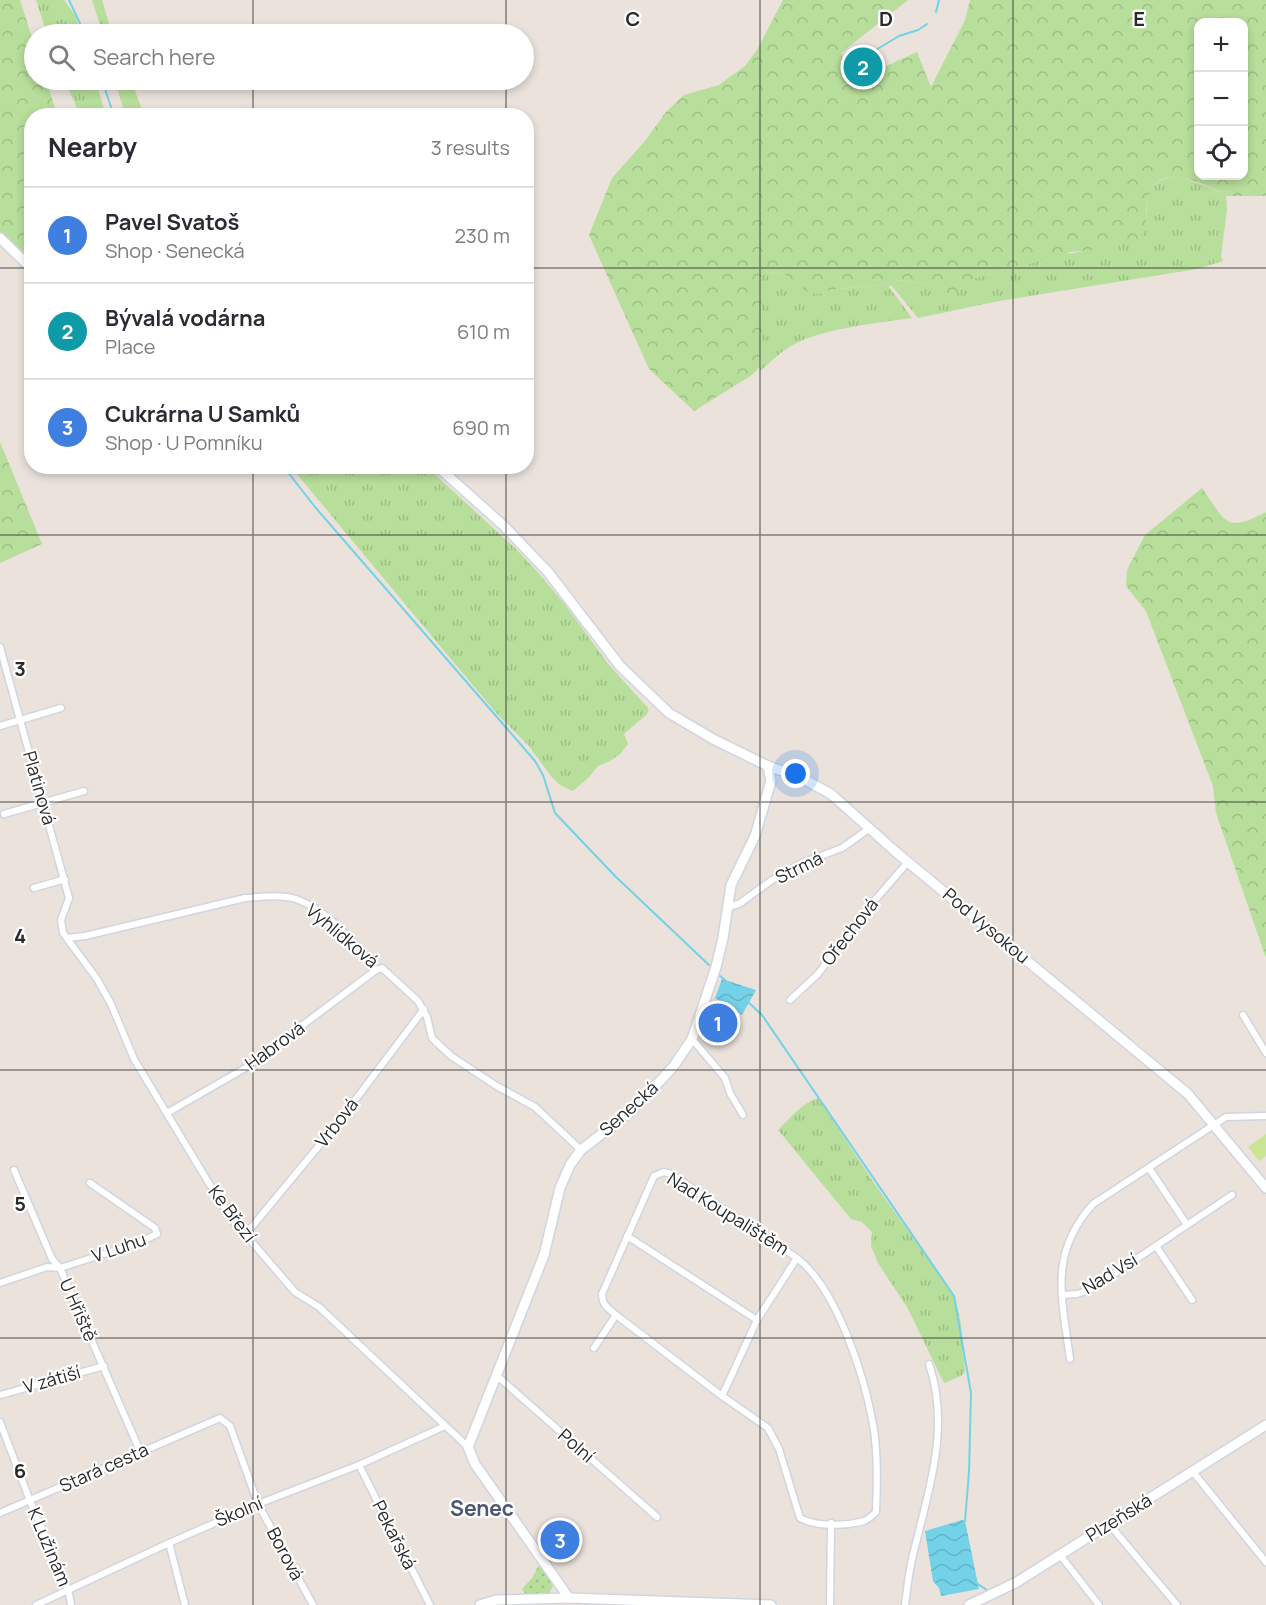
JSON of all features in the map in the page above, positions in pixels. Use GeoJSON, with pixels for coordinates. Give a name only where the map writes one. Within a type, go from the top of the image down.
{"type":"FeatureCollection","features":[{"type":"Feature","properties":{"kind":"street"},"geometry":{"type":"LineString","coordinates":[[0,238],[24,261]]}},
{"type":"Feature","properties":{"kind":"street","name":"Pod Vysokou"},"geometry":{"type":"LineString","coordinates":[[446,474],[504,526],[548,572],[620,666],[669,713],[713,739],[768,766],[800,777],[831,794],[908,862],[1188,1094],[1266,1188]]}},
{"type":"Feature","properties":{"kind":"street","name":"Platinová"},"geometry":{"type":"LineString","coordinates":[[0,647],[65,879],[69,898],[61,920],[61,928]]}},
{"type":"Feature","properties":{"kind":"street"},"geometry":{"type":"LineString","coordinates":[[0,726],[61,708]]}},
{"type":"Feature","properties":{"kind":"street","name":"Senecká"},"geometry":{"type":"LineString","coordinates":[[468,1447],[544,1255],[560,1188],[570,1164],[581,1150],[626,1115],[648,1094],[673,1067],[692,1039],[716,967],[731,885],[755,836],[768,792],[771,781],[768,766]]}},
{"type":"Feature","properties":{"kind":"street"},"geometry":{"type":"LineString","coordinates":[[4,814],[84,791]]}},
{"type":"Feature","properties":{"kind":"street","name":"Strmá"},"geometry":{"type":"LineString","coordinates":[[728,907],[739,904],[802,862],[842,848],[870,828]]}},
{"type":"Feature","properties":{"kind":"street","name":"Ořechová"},"geometry":{"type":"LineString","coordinates":[[790,1000],[818,974],[862,915],[908,862]]}},
{"type":"Feature","properties":{"kind":"street"},"geometry":{"type":"LineString","coordinates":[[34,888],[65,879]]}},
{"type":"Feature","properties":{"kind":"street","name":"Vyhlídková"},"geometry":{"type":"LineString","coordinates":[[67,938],[85,936],[244,898],[295,899],[319,912],[357,944],[376,970],[382,968],[418,1002],[424,1009],[432,1038],[451,1056],[495,1085],[535,1107],[581,1150]]}},
{"type":"Feature","properties":{"kind":"street","name":"Ke Březí"},"geometry":{"type":"LineString","coordinates":[[61,928],[97,979],[111,1004],[134,1059],[224,1208],[295,1292],[319,1307],[468,1447]]}},
{"type":"Feature","properties":{"kind":"street","name":"Habrová"},"geometry":{"type":"LineString","coordinates":[[167,1113],[247,1067],[376,970]]}},
{"type":"Feature","properties":{"kind":"street","name":"Vrbová"},"geometry":{"type":"LineString","coordinates":[[246,1234],[337,1124],[424,1009]]}},
{"type":"Feature","properties":{"kind":"street"},"geometry":{"type":"LineString","coordinates":[[1243,1015],[1266,1053]]}},
{"type":"Feature","properties":{"kind":"street"},"geometry":{"type":"LineString","coordinates":[[692,1039],[725,1078],[730,1093],[743,1115]]}},
{"type":"Feature","properties":{"kind":"street","name":"Nad Vsí"},"geometry":{"type":"LineString","coordinates":[[1070,1359],[1062,1295],[1062,1262],[1068,1245],[1086,1212],[1094,1204],[1226,1117],[1266,1116]]}},
{"type":"Feature","properties":{"kind":"street"},"geometry":{"type":"LineString","coordinates":[[1149,1168],[1187,1225]]}},
{"type":"Feature","properties":{"kind":"street","name":"U Hřiště"},"geometry":{"type":"LineString","coordinates":[[14,1170],[52,1259],[60,1268],[104,1366],[140,1451]]}},
{"type":"Feature","properties":{"kind":"street","name":"Nad Koupalištěm"},"geometry":{"type":"LineString","coordinates":[[664,1172],[806,1265],[823,1288],[845,1329],[862,1378],[873,1425],[878,1477],[876,1512],[867,1520],[831,1523],[808,1522],[800,1518],[779,1449],[768,1428],[722,1396],[605,1305],[602,1294],[627,1236],[654,1176],[664,1172]]}},
{"type":"Feature","properties":{"kind":"street","name":"V Luhu"},"geometry":{"type":"LineString","coordinates":[[0,1283],[47,1267],[60,1268],[157,1234],[155,1228],[90,1183]]}},
{"type":"Feature","properties":{"kind":"street","name":"Nad Vsí"},"geometry":{"type":"LineString","coordinates":[[1062,1295],[1090,1290],[1232,1195]]}},
{"type":"Feature","properties":{"kind":"street"},"geometry":{"type":"LineString","coordinates":[[627,1236],[757,1320]]}},
{"type":"Feature","properties":{"kind":"street","name":"Nad Vsí"},"geometry":{"type":"LineString","coordinates":[[1156,1246],[1192,1300]]}},
{"type":"Feature","properties":{"kind":"street","name":"Nad Koupalištěm"},"geometry":{"type":"LineString","coordinates":[[722,1396],[757,1320],[797,1258]]}},
{"type":"Feature","properties":{"kind":"street"},"geometry":{"type":"LineString","coordinates":[[594,1348],[616,1315]]}},
{"type":"Feature","properties":{"kind":"street"},"geometry":{"type":"LineString","coordinates":[[905,1605],[913,1555],[928,1498],[939,1426],[938,1396],[929,1364]]}},
{"type":"Feature","properties":{"kind":"street","name":"V zátiší"},"geometry":{"type":"LineString","coordinates":[[0,1395],[104,1366]]}},
{"type":"Feature","properties":{"kind":"street","name":"Polní"},"geometry":{"type":"LineString","coordinates":[[496,1376],[657,1517]]}},
{"type":"Feature","properties":{"kind":"street","name":"Borová"},"geometry":{"type":"LineString","coordinates":[[207,1423],[220,1418],[230,1426],[258,1504],[313,1605]]}},
{"type":"Feature","properties":{"kind":"street","name":"K Lužinám"},"geometry":{"type":"LineString","coordinates":[[0,1422],[30,1501],[68,1589],[71,1605]]}},
{"type":"Feature","properties":{"kind":"street","name":"Stará cesta"},"geometry":{"type":"LineString","coordinates":[[0,1513],[207,1423]]}},
{"type":"Feature","properties":{"kind":"street","name":"Plzeňská"},"geometry":{"type":"LineString","coordinates":[[969,1605],[1017,1582],[1266,1425]]}},
{"type":"Feature","properties":{"kind":"street","name":"Školní"},"geometry":{"type":"LineString","coordinates":[[36,1605],[258,1504],[359,1466],[445,1426]]}},
{"type":"Feature","properties":{"kind":"street"},"geometry":{"type":"LineString","coordinates":[[468,1447],[475,1464],[569,1598]]}},
{"type":"Feature","properties":{"kind":"street","name":"Pekařská"},"geometry":{"type":"LineString","coordinates":[[359,1466],[430,1605]]}},
{"type":"Feature","properties":{"kind":"street"},"geometry":{"type":"LineString","coordinates":[[1193,1472],[1266,1562]]}},
{"type":"Feature","properties":{"kind":"street"},"geometry":{"type":"LineString","coordinates":[[830,1605],[831,1523]]}},
{"type":"Feature","properties":{"kind":"street"},"geometry":{"type":"LineString","coordinates":[[1110,1524],[1177,1605]]}},
{"type":"Feature","properties":{"kind":"street"},"geometry":{"type":"LineString","coordinates":[[169,1543],[185,1605]]}},
{"type":"Feature","properties":{"kind":"street"},"geometry":{"type":"LineString","coordinates":[[1060,1555],[1099,1605]]}},
{"type":"Feature","properties":{"kind":"street"},"geometry":{"type":"LineString","coordinates":[[480,1605],[496,1600],[569,1598],[771,1605]]}},
{"type":"Feature","properties":{"kind":"green space"},"geometry":{"type":"Polygon","coordinates":[[[0,0],[20,0],[28,24],[24,24],[24,90],[49,90],[55,108],[24,108],[24,252],[0,235],[0,0]]]}},
{"type":"Feature","properties":{"kind":"green space"},"geometry":{"type":"Polygon","coordinates":[[[36,0],[64,0],[75,15],[78,24],[44,24],[36,0]]]}},
{"type":"Feature","properties":{"kind":"green space"},"geometry":{"type":"Polygon","coordinates":[[[92,0],[102,0],[109,24],[100,24],[92,0]]]}},
{"type":"Feature","properties":{"kind":"green space"},"geometry":{"type":"Polygon","coordinates":[[[783,0],[908,0],[841,53],[855,80],[917,52],[931,87],[965,20],[970,0],[1266,0],[1266,196],[1226,196],[1203,184],[1178,177],[1167,177],[1158,181],[1151,190],[1145,227],[1138,240],[1087,251],[1069,252],[974,278],[958,292],[944,295],[927,284],[897,280],[892,286],[886,284],[830,290],[820,294],[809,293],[783,273],[764,272],[760,280],[762,326],[760,367],[752,375],[694,411],[649,369],[589,235],[612,178],[645,141],[666,112],[684,95],[719,85],[745,66],[757,50],[783,0]]]}},
{"type":"Feature","properties":{"kind":"green space"},"geometry":{"type":"Polygon","coordinates":[[[69,90],[98,90],[104,108],[77,108],[69,90]]]}},
{"type":"Feature","properties":{"kind":"green space"},"geometry":{"type":"Polygon","coordinates":[[[118,90],[135,90],[141,108],[123,108],[118,90]]]}},
{"type":"Feature","properties":{"kind":"green space"},"geometry":{"type":"Polygon","coordinates":[[[1179,176],[1226,194],[1227,209],[1221,256],[1223,261],[1197,269],[999,301],[918,318],[892,286],[897,280],[927,284],[944,295],[958,292],[974,278],[1066,254],[1087,251],[1147,213],[1151,191],[1158,182],[1179,176]]]}},
{"type":"Feature","properties":{"kind":"green space"},"geometry":{"type":"Polygon","coordinates":[[[764,272],[783,273],[820,294],[830,290],[887,284],[912,318],[832,331],[801,341],[789,347],[760,371],[762,326],[760,280],[764,272]]]}},
{"type":"Feature","properties":{"kind":"green space"},"geometry":{"type":"Polygon","coordinates":[[[0,442],[42,544],[0,563],[0,442]]]}},
{"type":"Feature","properties":{"kind":"green space"},"geometry":{"type":"Polygon","coordinates":[[[297,474],[435,474],[534,568],[563,602],[609,665],[649,709],[647,714],[624,734],[628,744],[620,754],[598,766],[573,791],[560,785],[551,776],[528,745],[498,715],[297,474]]]}},
{"type":"Feature","properties":{"kind":"green space"},"geometry":{"type":"Polygon","coordinates":[[[1202,488],[1227,521],[1242,522],[1266,512],[1266,958],[1216,813],[1213,786],[1146,611],[1126,586],[1127,570],[1145,535],[1202,488]]]}},
{"type":"Feature","properties":{"kind":"green space"},"geometry":{"type":"Polygon","coordinates":[[[818,1098],[874,1183],[955,1297],[961,1324],[965,1372],[961,1376],[944,1383],[907,1307],[878,1263],[871,1246],[872,1232],[862,1222],[851,1219],[778,1130],[801,1107],[818,1098]]]}},
{"type":"Feature","properties":{"kind":"green space"},"geometry":{"type":"Polygon","coordinates":[[[1266,1134],[1266,1156],[1259,1161],[1248,1147],[1266,1134]]]}},
{"type":"Feature","properties":{"kind":"green space"},"geometry":{"type":"Polygon","coordinates":[[[539,1565],[553,1586],[549,1593],[526,1595],[522,1589],[532,1578],[539,1565]]]}},
{"type":"Feature","properties":{"kind":"water"},"geometry":{"type":"Polygon","coordinates":[[[722,979],[756,990],[742,1015],[715,998],[722,979]]]}},
{"type":"Feature","properties":{"kind":"water"},"geometry":{"type":"Polygon","coordinates":[[[965,1521],[979,1589],[941,1596],[939,1588],[933,1581],[925,1531],[965,1521]]]}},
{"type":"Feature","properties":{"kind":"waterway"},"geometry":{"type":"LineString","coordinates":[[69,0],[80,24]]}},
{"type":"Feature","properties":{"kind":"waterway"},"geometry":{"type":"LineString","coordinates":[[936,12],[939,0]]}},
{"type":"Feature","properties":{"kind":"waterway"},"geometry":{"type":"LineString","coordinates":[[869,54],[899,36],[918,30],[927,24]]}},
{"type":"Feature","properties":{"kind":"waterway"},"geometry":{"type":"LineString","coordinates":[[105,90],[111,108]]}},
{"type":"Feature","properties":{"kind":"waterway"},"geometry":{"type":"LineString","coordinates":[[289,474],[315,507],[535,761],[543,775],[555,813],[615,876],[709,965]]}},
{"type":"Feature","properties":{"kind":"waterway"},"geometry":{"type":"LineString","coordinates":[[720,976],[725,980]]}},
{"type":"Feature","properties":{"kind":"waterway"},"geometry":{"type":"LineString","coordinates":[[747,1001],[762,1015],[954,1296],[971,1393],[965,1521]]}},
{"type":"Feature","properties":{"kind":"waterway"},"geometry":{"type":"LineString","coordinates":[[978,1584],[989,1594]]}},
{"type":"Feature","properties":{"kind":"place","name":"Bývalá vodárna"},"geometry":{"type":"Point","coordinates":[863,67]}},
{"type":"Feature","properties":{"kind":"place","name":"Pavel Svatoš"},"geometry":{"type":"Point","coordinates":[718,1023]}},
{"type":"Feature","properties":{"kind":"place","name":"Cukrárna U Samků"},"geometry":{"type":"Point","coordinates":[560,1540]}},
{"type":"Feature","properties":{"kind":"district","name":"Senec"},"geometry":{"type":"Point","coordinates":[482,1509]}}]}
